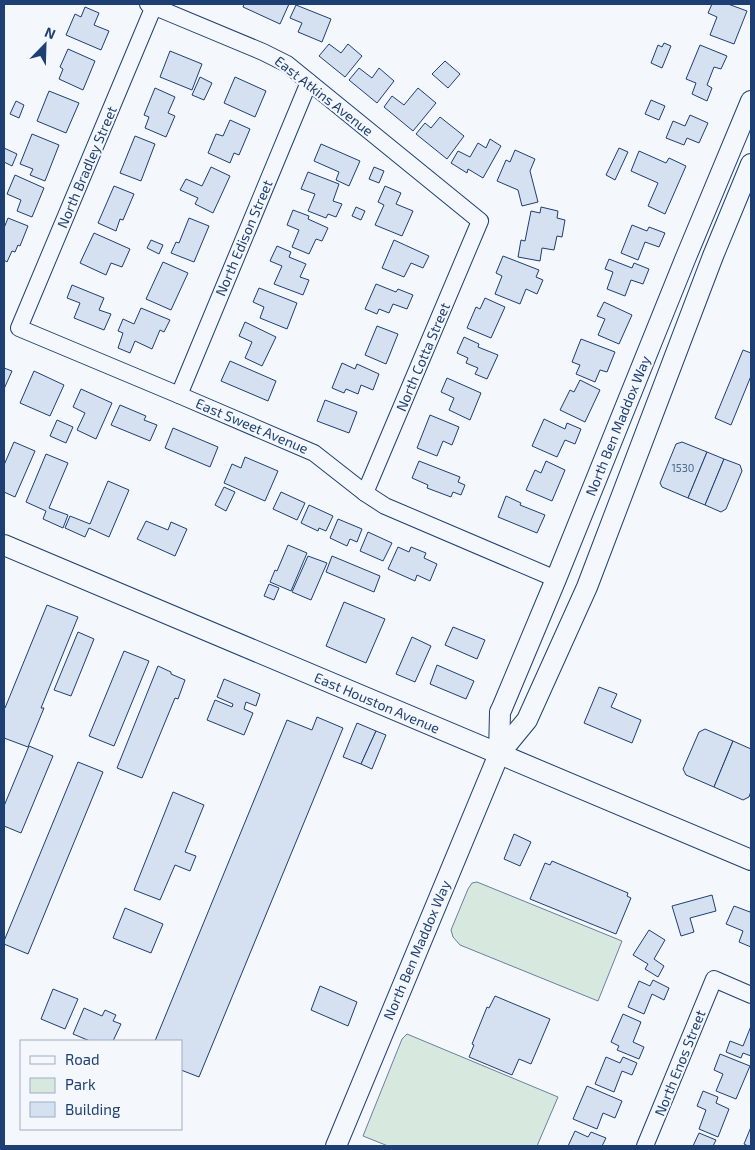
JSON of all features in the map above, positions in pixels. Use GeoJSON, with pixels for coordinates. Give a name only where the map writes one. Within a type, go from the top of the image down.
{"type":"FeatureCollection","features":[{"type":"Feature","properties":{"kind":"main road","name":"North Ben Maddox Way"},"geometry":{"type":"LineString","coordinates":[[499,754],[500,712],[751,101]]}},
{"type":"Feature","properties":{"kind":"main road","name":"North Ben Maddox Way"},"geometry":{"type":"LineString","coordinates":[[336,1146],[499,754],[526,720],[587,587],[713,256],[751,164]]}},
{"type":"Feature","properties":{"kind":"main road","name":"East Houston Avenue"},"geometry":{"type":"LineString","coordinates":[[4,545],[751,860]]}},
{"type":"Feature","properties":{"kind":"street","name":"East Atkins Avenue"},"geometry":{"type":"LineString","coordinates":[[151,5],[287,64],[480,221]]}},
{"type":"Feature","properties":{"kind":"street","name":"North Bradley Street"},"geometry":{"type":"LineString","coordinates":[[19,328],[151,5]]}},
{"type":"Feature","properties":{"kind":"street","name":"North Edison Street"},"geometry":{"type":"LineString","coordinates":[[179,394],[309,82]]}},
{"type":"Feature","properties":{"kind":"street","name":"North Cotta Street"},"geometry":{"type":"LineString","coordinates":[[365,493],[480,221]]}},
{"type":"Feature","properties":{"kind":"street","name":"East Sweet Avenue"},"geometry":{"type":"LineString","coordinates":[[19,328],[179,394],[314,453],[365,493],[385,506],[556,578]]}},
{"type":"Feature","properties":{"kind":"street","name":"North Enos Street"},"geometry":{"type":"LineString","coordinates":[[645,1146],[714,979],[751,995]]}},
{"type":"Feature","properties":{"kind":"green space"},"geometry":{"type":"Polygon","coordinates":[[[477,882],[622,941],[598,1001],[460,945],[453,937],[451,930],[468,889],[472,883],[477,882]]]}},
{"type":"Feature","properties":{"kind":"green space"},"geometry":{"type":"Polygon","coordinates":[[[407,1034],[558,1097],[537,1146],[388,1146],[363,1136],[402,1039],[407,1034]]]}},
{"type":"Feature","properties":{"kind":"building"},"geometry":{"type":"Polygon","coordinates":[[[244,4],[289,4],[280,24],[243,7],[244,4]]]}},
{"type":"Feature","properties":{"kind":"building"},"geometry":{"type":"Polygon","coordinates":[[[712,4],[728,4],[747,11],[734,44],[710,35],[717,17],[708,13],[712,4]]]}},
{"type":"Feature","properties":{"kind":"building"},"geometry":{"type":"Polygon","coordinates":[[[296,5],[331,19],[322,42],[298,32],[302,23],[290,18],[296,5]]]}},
{"type":"Feature","properties":{"kind":"building"},"geometry":{"type":"Polygon","coordinates":[[[85,7],[99,13],[94,25],[109,31],[101,50],[66,35],[75,14],[81,17],[85,7]]]}},
{"type":"Feature","properties":{"kind":"building"},"geometry":{"type":"Polygon","coordinates":[[[664,43],[671,46],[662,68],[651,63],[658,45],[662,47],[664,43]]]}},
{"type":"Feature","properties":{"kind":"building"},"geometry":{"type":"Polygon","coordinates":[[[329,44],[341,53],[348,44],[362,56],[345,77],[319,56],[329,44]]]}},
{"type":"Feature","properties":{"kind":"building"},"geometry":{"type":"Polygon","coordinates":[[[700,45],[727,56],[721,69],[714,67],[707,85],[712,88],[707,101],[692,94],[696,83],[686,79],[700,45]]]}},
{"type":"Feature","properties":{"kind":"building"},"geometry":{"type":"Polygon","coordinates":[[[68,49],[95,61],[83,90],[59,79],[63,69],[60,67],[68,49]]]}},
{"type":"Feature","properties":{"kind":"building"},"geometry":{"type":"Polygon","coordinates":[[[170,51],[202,64],[192,90],[160,77],[170,51]]]}},
{"type":"Feature","properties":{"kind":"building"},"geometry":{"type":"Polygon","coordinates":[[[445,61],[460,74],[448,88],[432,74],[445,61]]]}},
{"type":"Feature","properties":{"kind":"building"},"geometry":{"type":"Polygon","coordinates":[[[359,68],[372,78],[379,68],[394,81],[377,103],[349,80],[359,68]]]}},
{"type":"Feature","properties":{"kind":"building"},"geometry":{"type":"Polygon","coordinates":[[[200,77],[212,83],[204,100],[192,95],[200,77]]]}},
{"type":"Feature","properties":{"kind":"building"},"geometry":{"type":"Polygon","coordinates":[[[235,77],[266,91],[255,117],[224,103],[235,77]]]}},
{"type":"Feature","properties":{"kind":"building"},"geometry":{"type":"Polygon","coordinates":[[[155,88],[175,97],[168,113],[175,116],[166,137],[145,128],[149,117],[144,115],[155,88]]]}},
{"type":"Feature","properties":{"kind":"building"},"geometry":{"type":"Polygon","coordinates":[[[418,88],[436,103],[413,131],[384,107],[392,96],[404,105],[418,88]]]}},
{"type":"Feature","properties":{"kind":"building"},"geometry":{"type":"Polygon","coordinates":[[[49,91],[79,103],[66,133],[37,121],[49,91]]]}},
{"type":"Feature","properties":{"kind":"building"},"geometry":{"type":"Polygon","coordinates":[[[651,100],[665,106],[659,120],[645,114],[651,100]]]}},
{"type":"Feature","properties":{"kind":"building"},"geometry":{"type":"Polygon","coordinates":[[[16,101],[24,105],[19,118],[10,114],[16,101]]]}},
{"type":"Feature","properties":{"kind":"building"},"geometry":{"type":"Polygon","coordinates":[[[690,115],[708,123],[699,143],[687,138],[684,145],[666,138],[673,121],[685,126],[690,115]]]}},
{"type":"Feature","properties":{"kind":"building"},"geometry":{"type":"Polygon","coordinates":[[[440,117],[464,136],[447,159],[416,134],[425,123],[431,128],[440,117]]]}},
{"type":"Feature","properties":{"kind":"building"},"geometry":{"type":"Polygon","coordinates":[[[230,120],[250,129],[239,155],[234,153],[230,163],[208,153],[216,134],[223,136],[230,120]]]}},
{"type":"Feature","properties":{"kind":"building"},"geometry":{"type":"Polygon","coordinates":[[[32,134],[59,145],[45,181],[30,175],[33,169],[20,164],[32,134]]]}},
{"type":"Feature","properties":{"kind":"building"},"geometry":{"type":"Polygon","coordinates":[[[135,136],[155,144],[141,181],[120,173],[135,136]]]}},
{"type":"Feature","properties":{"kind":"building"},"geometry":{"type":"Polygon","coordinates":[[[490,139],[501,146],[483,178],[468,169],[467,173],[451,163],[458,151],[470,157],[478,143],[486,148],[490,139]]]}},
{"type":"Feature","properties":{"kind":"building"},"geometry":{"type":"Polygon","coordinates":[[[321,144],[360,161],[349,186],[336,180],[339,172],[314,161],[321,144]]]}},
{"type":"Feature","properties":{"kind":"building"},"geometry":{"type":"Polygon","coordinates":[[[4,148],[17,154],[12,166],[4,162],[4,148]]]}},
{"type":"Feature","properties":{"kind":"building"},"geometry":{"type":"Polygon","coordinates":[[[619,148],[628,152],[615,180],[606,175],[619,148]]]}},
{"type":"Feature","properties":{"kind":"building"},"geometry":{"type":"Polygon","coordinates":[[[515,150],[535,159],[530,171],[538,202],[522,206],[518,190],[497,181],[506,160],[510,162],[515,150]]]}},
{"type":"Feature","properties":{"kind":"building"},"geometry":{"type":"Polygon","coordinates":[[[639,151],[666,163],[669,158],[686,166],[665,214],[648,206],[658,183],[631,171],[639,151]]]}},
{"type":"Feature","properties":{"kind":"building"},"geometry":{"type":"Polygon","coordinates":[[[211,167],[230,176],[213,213],[195,204],[198,198],[180,190],[186,179],[202,186],[211,167]]]}},
{"type":"Feature","properties":{"kind":"building"},"geometry":{"type":"Polygon","coordinates":[[[374,167],[384,171],[379,183],[369,179],[374,167]]]}},
{"type":"Feature","properties":{"kind":"building"},"geometry":{"type":"Polygon","coordinates":[[[308,172],[339,184],[333,201],[342,204],[336,217],[328,214],[326,218],[308,211],[315,194],[301,189],[308,172]]]}},
{"type":"Feature","properties":{"kind":"building"},"geometry":{"type":"Polygon","coordinates":[[[15,175],[44,188],[32,217],[17,211],[21,200],[7,194],[15,175]]]}},
{"type":"Feature","properties":{"kind":"building"},"geometry":{"type":"Polygon","coordinates":[[[114,186],[134,194],[123,220],[120,219],[116,231],[98,223],[114,186]]]}},
{"type":"Feature","properties":{"kind":"building"},"geometry":{"type":"Polygon","coordinates":[[[385,186],[401,193],[396,204],[413,211],[402,236],[375,225],[384,205],[378,202],[385,186]]]}},
{"type":"Feature","properties":{"kind":"building"},"geometry":{"type":"Polygon","coordinates":[[[356,207],[365,211],[361,220],[352,216],[356,207]]]}},
{"type":"Feature","properties":{"kind":"building"},"geometry":{"type":"Polygon","coordinates":[[[541,207],[558,211],[557,218],[565,220],[562,237],[557,236],[554,250],[542,248],[540,261],[518,257],[521,240],[525,241],[531,211],[540,213],[541,207]]]}},
{"type":"Feature","properties":{"kind":"building"},"geometry":{"type":"Polygon","coordinates":[[[293,210],[309,216],[308,219],[328,228],[322,241],[316,239],[309,254],[292,247],[299,230],[287,225],[293,210]]]}},
{"type":"Feature","properties":{"kind":"building"},"geometry":{"type":"Polygon","coordinates":[[[8,218],[28,226],[20,246],[18,245],[15,252],[12,251],[7,262],[4,260],[4,228],[8,218]]]}},
{"type":"Feature","properties":{"kind":"building"},"geometry":{"type":"Polygon","coordinates":[[[189,218],[209,226],[194,262],[171,253],[176,242],[179,243],[189,218]]]}},
{"type":"Feature","properties":{"kind":"building"},"geometry":{"type":"Polygon","coordinates":[[[632,225],[647,231],[649,227],[665,233],[659,247],[645,242],[638,260],[621,253],[632,225]]]}},
{"type":"Feature","properties":{"kind":"building"},"geometry":{"type":"Polygon","coordinates":[[[94,233],[130,249],[122,267],[111,263],[106,275],[80,263],[94,233]]]}},
{"type":"Feature","properties":{"kind":"building"},"geometry":{"type":"Polygon","coordinates":[[[151,240],[163,245],[159,254],[147,248],[151,240]]]}},
{"type":"Feature","properties":{"kind":"building"},"geometry":{"type":"Polygon","coordinates":[[[394,240],[429,256],[423,268],[411,263],[404,277],[382,268],[394,240]]]}},
{"type":"Feature","properties":{"kind":"building"},"geometry":{"type":"Polygon","coordinates":[[[277,246],[291,252],[289,257],[306,264],[300,277],[309,280],[303,295],[274,284],[282,266],[270,261],[277,246]]]}},
{"type":"Feature","properties":{"kind":"building"},"geometry":{"type":"Polygon","coordinates":[[[503,256],[539,270],[536,277],[543,280],[537,294],[526,289],[520,304],[495,294],[502,276],[496,273],[503,256]]]}},
{"type":"Feature","properties":{"kind":"building"},"geometry":{"type":"Polygon","coordinates":[[[609,259],[632,268],[634,263],[649,269],[643,284],[631,280],[625,296],[607,289],[613,272],[605,269],[609,259]]]}},
{"type":"Feature","properties":{"kind":"building"},"geometry":{"type":"Polygon","coordinates":[[[163,262],[188,273],[171,310],[146,299],[163,262]]]}},
{"type":"Feature","properties":{"kind":"building"},"geometry":{"type":"Polygon","coordinates":[[[376,284],[396,292],[398,289],[413,295],[407,309],[393,304],[389,313],[379,309],[377,314],[365,309],[376,284]]]}},
{"type":"Feature","properties":{"kind":"building"},"geometry":{"type":"Polygon","coordinates":[[[72,285],[104,298],[99,310],[111,314],[104,330],[74,318],[80,303],[67,298],[72,285]]]}},
{"type":"Feature","properties":{"kind":"building"},"geometry":{"type":"Polygon","coordinates":[[[259,288],[297,303],[287,329],[260,318],[264,307],[253,302],[259,288]]]}},
{"type":"Feature","properties":{"kind":"building"},"geometry":{"type":"Polygon","coordinates":[[[485,298],[505,307],[491,338],[467,328],[476,307],[480,309],[485,298]]]}},
{"type":"Feature","properties":{"kind":"building"},"geometry":{"type":"Polygon","coordinates":[[[604,302],[632,315],[619,344],[598,335],[605,319],[597,316],[604,302]]]}},
{"type":"Feature","properties":{"kind":"building"},"geometry":{"type":"Polygon","coordinates":[[[141,308],[170,320],[164,332],[160,330],[152,349],[135,341],[130,353],[118,348],[123,333],[118,331],[123,319],[134,324],[141,308]]]}},
{"type":"Feature","properties":{"kind":"building"},"geometry":{"type":"Polygon","coordinates":[[[245,322],[276,337],[262,366],[245,358],[252,342],[239,336],[245,322]]]}},
{"type":"Feature","properties":{"kind":"building"},"geometry":{"type":"Polygon","coordinates":[[[377,326],[398,334],[386,364],[365,355],[377,326]]]}},
{"type":"Feature","properties":{"kind":"building"},"geometry":{"type":"Polygon","coordinates":[[[464,337],[479,344],[478,347],[498,355],[487,379],[475,374],[478,368],[466,363],[468,358],[457,353],[464,337]]]}},
{"type":"Feature","properties":{"kind":"building"},"geometry":{"type":"Polygon","coordinates":[[[581,339],[615,352],[607,372],[600,370],[595,382],[576,374],[580,365],[572,362],[581,339]]]}},
{"type":"Feature","properties":{"kind":"building"},"geometry":{"type":"Polygon","coordinates":[[[743,350],[751,353],[751,376],[731,425],[715,418],[743,350]]]}},
{"type":"Feature","properties":{"kind":"building"},"geometry":{"type":"Polygon","coordinates":[[[230,361],[276,381],[268,401],[221,381],[230,361]]]}},
{"type":"Feature","properties":{"kind":"building"},"geometry":{"type":"Polygon","coordinates":[[[342,363],[355,369],[357,364],[379,374],[373,390],[361,385],[358,394],[346,389],[344,393],[332,388],[342,363]]]}},
{"type":"Feature","properties":{"kind":"building"},"geometry":{"type":"Polygon","coordinates":[[[4,368],[12,371],[4,389],[4,368]]]}},
{"type":"Feature","properties":{"kind":"building"},"geometry":{"type":"Polygon","coordinates":[[[34,371],[64,385],[50,416],[20,403],[34,371]]]}},
{"type":"Feature","properties":{"kind":"building"},"geometry":{"type":"Polygon","coordinates":[[[447,378],[481,393],[470,420],[449,410],[454,398],[441,392],[447,378]]]}},
{"type":"Feature","properties":{"kind":"building"},"geometry":{"type":"Polygon","coordinates":[[[580,380],[600,390],[585,422],[560,410],[570,390],[574,392],[580,380]]]}},
{"type":"Feature","properties":{"kind":"building"},"geometry":{"type":"Polygon","coordinates":[[[81,389],[112,403],[96,439],[77,430],[85,413],[73,407],[81,389]]]}},
{"type":"Feature","properties":{"kind":"building"},"geometry":{"type":"Polygon","coordinates":[[[325,400],[357,412],[349,433],[317,421],[325,400]]]}},
{"type":"Feature","properties":{"kind":"building"},"geometry":{"type":"Polygon","coordinates":[[[120,405],[146,416],[144,420],[157,425],[150,441],[111,425],[120,405]]]}},
{"type":"Feature","properties":{"kind":"building"},"geometry":{"type":"Polygon","coordinates":[[[430,415],[459,427],[452,445],[443,441],[437,456],[417,448],[430,415]]]}},
{"type":"Feature","properties":{"kind":"building"},"geometry":{"type":"Polygon","coordinates":[[[544,419],[565,429],[567,423],[581,429],[575,444],[565,440],[557,457],[532,446],[544,419]]]}},
{"type":"Feature","properties":{"kind":"building"},"geometry":{"type":"Polygon","coordinates":[[[57,420],[73,427],[66,443],[50,436],[57,420]]]}},
{"type":"Feature","properties":{"kind":"building"},"geometry":{"type":"Polygon","coordinates":[[[173,428],[218,447],[210,467],[165,448],[173,428]]]}},
{"type":"Feature","properties":{"kind":"building"},"geometry":{"type":"Polygon","coordinates":[[[14,442],[35,451],[15,497],[4,492],[4,465],[14,442]]]}},
{"type":"Feature","properties":{"kind":"building"},"geometry":{"type":"Polygon","coordinates":[[[682,442],[707,452],[688,498],[662,487],[660,483],[676,444],[682,442]]]}},
{"type":"Feature","properties":{"kind":"building"},"geometry":{"type":"Polygon","coordinates":[[[707,452],[724,459],[705,505],[688,498],[707,452]]]}},
{"type":"Feature","properties":{"kind":"building"},"geometry":{"type":"Polygon","coordinates":[[[46,454],[68,463],[49,508],[68,515],[63,528],[43,519],[46,511],[26,502],[46,454]]]}},
{"type":"Feature","properties":{"kind":"building"},"geometry":{"type":"Polygon","coordinates":[[[245,457],[278,471],[265,501],[224,483],[232,464],[241,468],[245,457]]]}},
{"type":"Feature","properties":{"kind":"building"},"geometry":{"type":"Polygon","coordinates":[[[724,459],[740,465],[742,471],[726,509],[721,512],[705,505],[724,459]]]}},
{"type":"Feature","properties":{"kind":"building"},"geometry":{"type":"Polygon","coordinates":[[[419,461],[460,477],[458,482],[465,485],[461,495],[453,492],[451,497],[427,488],[428,485],[412,478],[419,461]]]}},
{"type":"Feature","properties":{"kind":"building"},"geometry":{"type":"Polygon","coordinates":[[[546,461],[565,470],[552,501],[526,490],[535,470],[541,473],[546,461]]]}},
{"type":"Feature","properties":{"kind":"building"},"geometry":{"type":"Polygon","coordinates":[[[108,481],[129,490],[109,537],[89,528],[85,537],[65,528],[70,516],[90,524],[108,481]]]}},
{"type":"Feature","properties":{"kind":"building"},"geometry":{"type":"Polygon","coordinates":[[[224,487],[235,492],[226,511],[215,505],[224,487]]]}},
{"type":"Feature","properties":{"kind":"building"},"geometry":{"type":"Polygon","coordinates":[[[281,492],[305,503],[297,520],[273,509],[281,492]]]}},
{"type":"Feature","properties":{"kind":"building"},"geometry":{"type":"Polygon","coordinates":[[[506,496],[521,503],[520,505],[545,515],[537,533],[498,517],[506,496]]]}},
{"type":"Feature","properties":{"kind":"building"},"geometry":{"type":"Polygon","coordinates":[[[309,505],[333,516],[326,531],[319,528],[318,531],[301,523],[309,505]]]}},
{"type":"Feature","properties":{"kind":"building"},"geometry":{"type":"Polygon","coordinates":[[[338,519],[362,529],[357,542],[350,539],[347,546],[330,538],[338,519]]]}},
{"type":"Feature","properties":{"kind":"building"},"geometry":{"type":"Polygon","coordinates":[[[146,521],[168,530],[171,522],[187,529],[175,556],[137,539],[146,521]]]}},
{"type":"Feature","properties":{"kind":"building"},"geometry":{"type":"Polygon","coordinates":[[[368,532],[392,543],[383,561],[360,551],[368,532]]]}},
{"type":"Feature","properties":{"kind":"building"},"geometry":{"type":"Polygon","coordinates":[[[288,545],[307,553],[291,591],[270,582],[288,545]]]}},
{"type":"Feature","properties":{"kind":"building"},"geometry":{"type":"Polygon","coordinates":[[[398,547],[409,552],[411,547],[426,553],[424,558],[437,564],[430,581],[417,575],[415,581],[388,569],[398,547]]]}},
{"type":"Feature","properties":{"kind":"building"},"geometry":{"type":"Polygon","coordinates":[[[308,556],[327,563],[311,600],[292,592],[308,556]]]}},
{"type":"Feature","properties":{"kind":"building"},"geometry":{"type":"Polygon","coordinates":[[[332,556],[380,576],[374,592],[326,572],[332,556]]]}},
{"type":"Feature","properties":{"kind":"building"},"geometry":{"type":"Polygon","coordinates":[[[269,584],[279,588],[274,600],[264,596],[269,584]]]}},
{"type":"Feature","properties":{"kind":"building"},"geometry":{"type":"Polygon","coordinates":[[[344,602],[385,619],[366,663],[326,646],[344,602]]]}},
{"type":"Feature","properties":{"kind":"building"},"geometry":{"type":"Polygon","coordinates":[[[47,605],[78,617],[41,708],[44,708],[28,747],[4,738],[4,707],[47,605]]]}},
{"type":"Feature","properties":{"kind":"building"},"geometry":{"type":"Polygon","coordinates":[[[453,627],[485,640],[477,659],[445,645],[453,627]]]}},
{"type":"Feature","properties":{"kind":"building"},"geometry":{"type":"Polygon","coordinates":[[[78,632],[94,639],[71,696],[54,690],[78,632]]]}},
{"type":"Feature","properties":{"kind":"building"},"geometry":{"type":"Polygon","coordinates":[[[412,637],[431,646],[415,682],[396,674],[412,637]]]}},
{"type":"Feature","properties":{"kind":"building"},"geometry":{"type":"Polygon","coordinates":[[[124,651],[149,661],[114,746],[89,736],[124,651]]]}},
{"type":"Feature","properties":{"kind":"building"},"geometry":{"type":"Polygon","coordinates":[[[437,665],[474,681],[466,699],[430,684],[437,665]]]}},
{"type":"Feature","properties":{"kind":"building"},"geometry":{"type":"Polygon","coordinates":[[[158,666],[185,680],[178,699],[175,698],[142,778],[117,768],[158,666]]]}},
{"type":"Feature","properties":{"kind":"building"},"geometry":{"type":"Polygon","coordinates":[[[224,679],[260,694],[256,706],[246,702],[244,709],[253,713],[244,735],[207,720],[215,700],[232,707],[233,704],[217,697],[224,679]]]}},
{"type":"Feature","properties":{"kind":"building"},"geometry":{"type":"Polygon","coordinates":[[[599,687],[617,694],[611,707],[641,720],[632,743],[584,723],[599,687]]]}},
{"type":"Feature","properties":{"kind":"building"},"geometry":{"type":"Polygon","coordinates":[[[317,717],[343,728],[199,1077],[182,1070],[182,1040],[155,1040],[287,720],[312,730],[317,717]]]}},
{"type":"Feature","properties":{"kind":"building"},"geometry":{"type":"Polygon","coordinates":[[[357,723],[376,731],[361,764],[343,757],[357,723]]]}},
{"type":"Feature","properties":{"kind":"building"},"geometry":{"type":"Polygon","coordinates":[[[705,729],[733,741],[714,787],[686,775],[683,769],[699,732],[705,729]]]}},
{"type":"Feature","properties":{"kind":"building"},"geometry":{"type":"Polygon","coordinates":[[[376,731],[386,735],[372,769],[361,764],[376,731]]]}},
{"type":"Feature","properties":{"kind":"building"},"geometry":{"type":"Polygon","coordinates":[[[733,741],[751,749],[751,791],[749,797],[743,800],[714,787],[733,741]]]}},
{"type":"Feature","properties":{"kind":"building"},"geometry":{"type":"Polygon","coordinates":[[[29,746],[53,756],[21,833],[4,826],[4,806],[29,746]]]}},
{"type":"Feature","properties":{"kind":"building"},"geometry":{"type":"Polygon","coordinates":[[[78,762],[103,772],[28,954],[4,944],[4,941],[78,762]]]}},
{"type":"Feature","properties":{"kind":"building"},"geometry":{"type":"Polygon","coordinates":[[[173,792],[204,805],[185,852],[196,856],[190,871],[175,865],[160,900],[134,890],[173,792]]]}},
{"type":"Feature","properties":{"kind":"building"},"geometry":{"type":"Polygon","coordinates":[[[514,834],[531,842],[520,866],[504,859],[514,834]]]}},
{"type":"Feature","properties":{"kind":"building"},"geometry":{"type":"Polygon","coordinates":[[[552,861],[628,893],[627,896],[631,898],[616,934],[530,899],[545,863],[550,865],[552,861]]]}},
{"type":"Feature","properties":{"kind":"building"},"geometry":{"type":"Polygon","coordinates":[[[712,895],[716,911],[690,918],[694,932],[681,936],[672,906],[712,895]]]}},
{"type":"Feature","properties":{"kind":"building"},"geometry":{"type":"Polygon","coordinates":[[[734,906],[750,912],[751,908],[751,947],[739,942],[743,931],[726,924],[734,906]]]}},
{"type":"Feature","properties":{"kind":"building"},"geometry":{"type":"Polygon","coordinates":[[[125,908],[163,924],[151,953],[113,938],[125,908]]]}},
{"type":"Feature","properties":{"kind":"building"},"geometry":{"type":"Polygon","coordinates":[[[649,930],[665,940],[654,959],[664,966],[658,977],[645,969],[648,964],[633,955],[649,930]]]}},
{"type":"Feature","properties":{"kind":"building"},"geometry":{"type":"Polygon","coordinates":[[[653,980],[669,988],[664,1000],[652,994],[644,1014],[628,1007],[639,981],[650,986],[653,980]]]}},
{"type":"Feature","properties":{"kind":"building"},"geometry":{"type":"Polygon","coordinates":[[[320,986],[357,1002],[348,1026],[311,1010],[320,986]]]}},
{"type":"Feature","properties":{"kind":"building"},"geometry":{"type":"Polygon","coordinates":[[[53,989],[78,999],[65,1029],[41,1019],[53,989]]]}},
{"type":"Feature","properties":{"kind":"building"},"geometry":{"type":"Polygon","coordinates":[[[495,996],[550,1019],[531,1064],[519,1059],[512,1075],[469,1057],[474,1045],[472,1044],[487,1007],[489,1008],[495,996]]]}},
{"type":"Feature","properties":{"kind":"building"},"geometry":{"type":"Polygon","coordinates":[[[84,1008],[102,1016],[105,1010],[116,1015],[113,1021],[121,1024],[113,1040],[88,1040],[73,1034],[84,1008]]]}},
{"type":"Feature","properties":{"kind":"building"},"geometry":{"type":"Polygon","coordinates":[[[623,1014],[641,1022],[633,1042],[644,1047],[639,1059],[617,1050],[619,1046],[611,1042],[623,1014]]]}},
{"type":"Feature","properties":{"kind":"building"},"geometry":{"type":"Polygon","coordinates":[[[751,1026],[751,1056],[743,1053],[741,1058],[726,1052],[730,1041],[743,1046],[751,1026]]]}},
{"type":"Feature","properties":{"kind":"building"},"geometry":{"type":"Polygon","coordinates":[[[720,1054],[750,1066],[736,1099],[716,1091],[723,1074],[714,1070],[720,1054]]]}},
{"type":"Feature","properties":{"kind":"building"},"geometry":{"type":"Polygon","coordinates":[[[606,1057],[620,1063],[623,1057],[637,1063],[632,1075],[622,1071],[614,1092],[595,1084],[606,1057]]]}},
{"type":"Feature","properties":{"kind":"building"},"geometry":{"type":"Polygon","coordinates":[[[587,1086],[622,1101],[615,1118],[603,1113],[597,1129],[573,1119],[587,1086]]]}},
{"type":"Feature","properties":{"kind":"building"},"geometry":{"type":"Polygon","coordinates":[[[703,1091],[718,1097],[716,1103],[729,1109],[718,1137],[699,1129],[706,1110],[697,1106],[703,1091]]]}},
{"type":"Feature","properties":{"kind":"building"},"geometry":{"type":"Polygon","coordinates":[[[751,1127],[751,1146],[748,1146],[744,1144],[751,1127]]]}},
{"type":"Feature","properties":{"kind":"building"},"geometry":{"type":"Polygon","coordinates":[[[575,1131],[588,1137],[591,1132],[606,1138],[602,1146],[568,1146],[575,1131]]]}},
{"type":"Feature","properties":{"kind":"building"},"geometry":{"type":"Polygon","coordinates":[[[699,1133],[716,1140],[713,1146],[693,1146],[699,1133]]]}}]}
